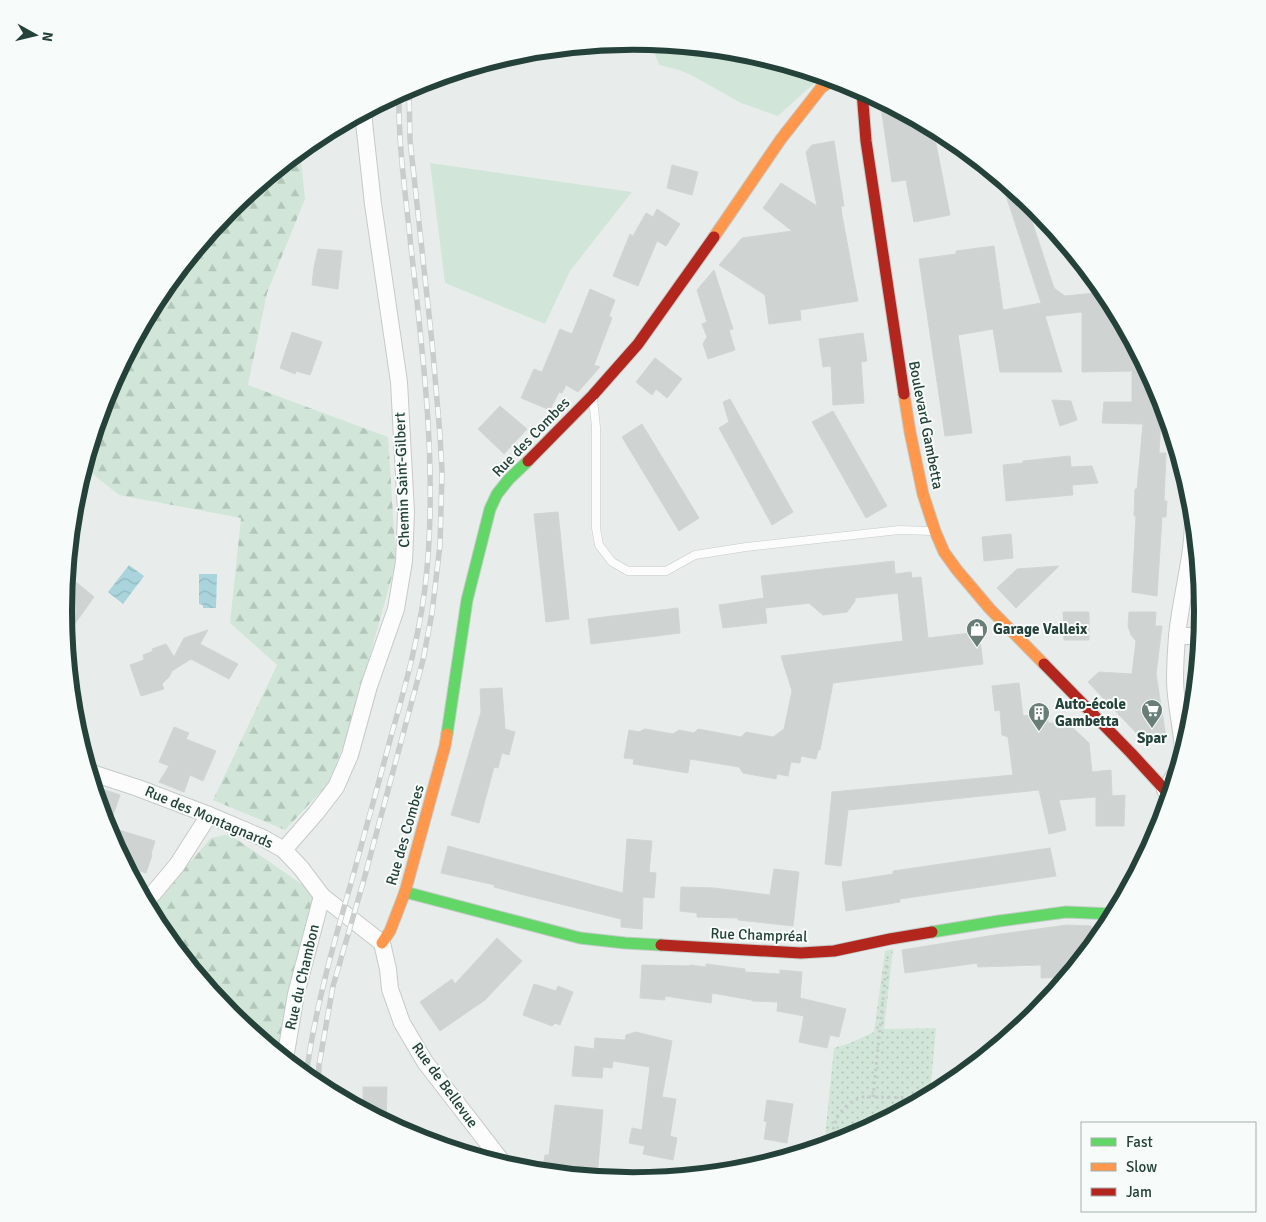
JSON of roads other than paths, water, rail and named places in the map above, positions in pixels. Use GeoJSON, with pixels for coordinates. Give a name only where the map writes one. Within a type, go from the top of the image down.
{"type":"FeatureCollection","features":[{"type":"Feature","properties":{"kind":"street","name":"Rue des Combes"},"geometry":{"type":"LineString","coordinates":[[382,943],[390,931],[405,892],[445,746],[467,600],[490,509],[497,494],[508,479],[550,440],[638,344],[781,139],[821,88],[826,85]]}},
{"type":"Feature","properties":{"kind":"street","name":"Boulevard Gambetta"},"geometry":{"type":"LineString","coordinates":[[863,100],[866,141],[910,432],[923,494],[944,552],[956,570],[990,609],[1107,728],[1164,790]]}},
{"type":"Feature","properties":{"kind":"street","name":"Chemin Saint-Gilbert"},"geometry":{"type":"LineString","coordinates":[[284,850],[336,787],[350,755],[369,686],[396,609],[404,561],[406,513],[399,382],[373,204],[364,119]]}},
{"type":"Feature","properties":{"kind":"street"},"geometry":{"type":"LineString","coordinates":[[1181,727],[1175,680],[1177,636],[1193,572]]}},
{"type":"Feature","properties":{"kind":"street"},"geometry":{"type":"LineString","coordinates":[[1177,636],[1193,636]]}},
{"type":"Feature","properties":{"kind":"street","name":"Rue des Montagnards"},"geometry":{"type":"LineString","coordinates":[[97,775],[209,815],[262,838],[284,850],[301,868],[322,896],[382,943]]}},
{"type":"Feature","properties":{"kind":"street"},"geometry":{"type":"LineString","coordinates":[[150,897],[177,865],[209,815]]}},
{"type":"Feature","properties":{"kind":"street","name":"Rue Champréal"},"geometry":{"type":"LineString","coordinates":[[405,892],[580,938],[606,942],[801,953],[834,950],[999,921],[1066,912],[1105,914]]}},
{"type":"Feature","properties":{"kind":"street","name":"Rue du Chambon"},"geometry":{"type":"LineString","coordinates":[[287,1053],[296,994],[322,896]]}},
{"type":"Feature","properties":{"kind":"street","name":"Rue de Bellevue"},"geometry":{"type":"LineString","coordinates":[[382,943],[390,989],[402,1023],[425,1062],[497,1155]]}},
{"type":"Feature","properties":{"kind":"lane"},"geometry":{"type":"LineString","coordinates":[[593,395],[596,427],[597,537],[599,545],[612,562],[628,571],[666,571],[695,556],[746,547],[900,530],[935,531]]}},
{"type":"Feature","properties":{"kind":"water"},"geometry":{"type":"Polygon","coordinates":[[[129,565],[144,576],[123,604],[108,592],[129,565]]]}},
{"type":"Feature","properties":{"kind":"water"},"geometry":{"type":"Polygon","coordinates":[[[199,574],[217,574],[216,608],[203,608],[203,605],[199,604],[199,574]]]}},
{"type":"Feature","properties":{"kind":"railway"},"geometry":{"type":"LineString","coordinates":[[318,1075],[333,986],[363,883],[423,660],[432,613],[440,545],[442,472],[440,435],[410,140],[409,97]]}},
{"type":"Feature","properties":{"kind":"railway"},"geometry":{"type":"LineString","coordinates":[[307,1067],[314,1025],[326,975],[402,698],[413,655],[425,591],[430,527],[427,403],[402,166],[399,102]]}},
{"type":"Feature","properties":{"kind":"place","name":"Garage Valleix"},"geometry":{"type":"Point","coordinates":[977,648]}},
{"type":"Feature","properties":{"kind":"place","name":"Spar"},"geometry":{"type":"Point","coordinates":[1152,729]}},
{"type":"Feature","properties":{"kind":"place","name":"Auto-école Gambetta"},"geometry":{"type":"Point","coordinates":[1039,732]}}]}
